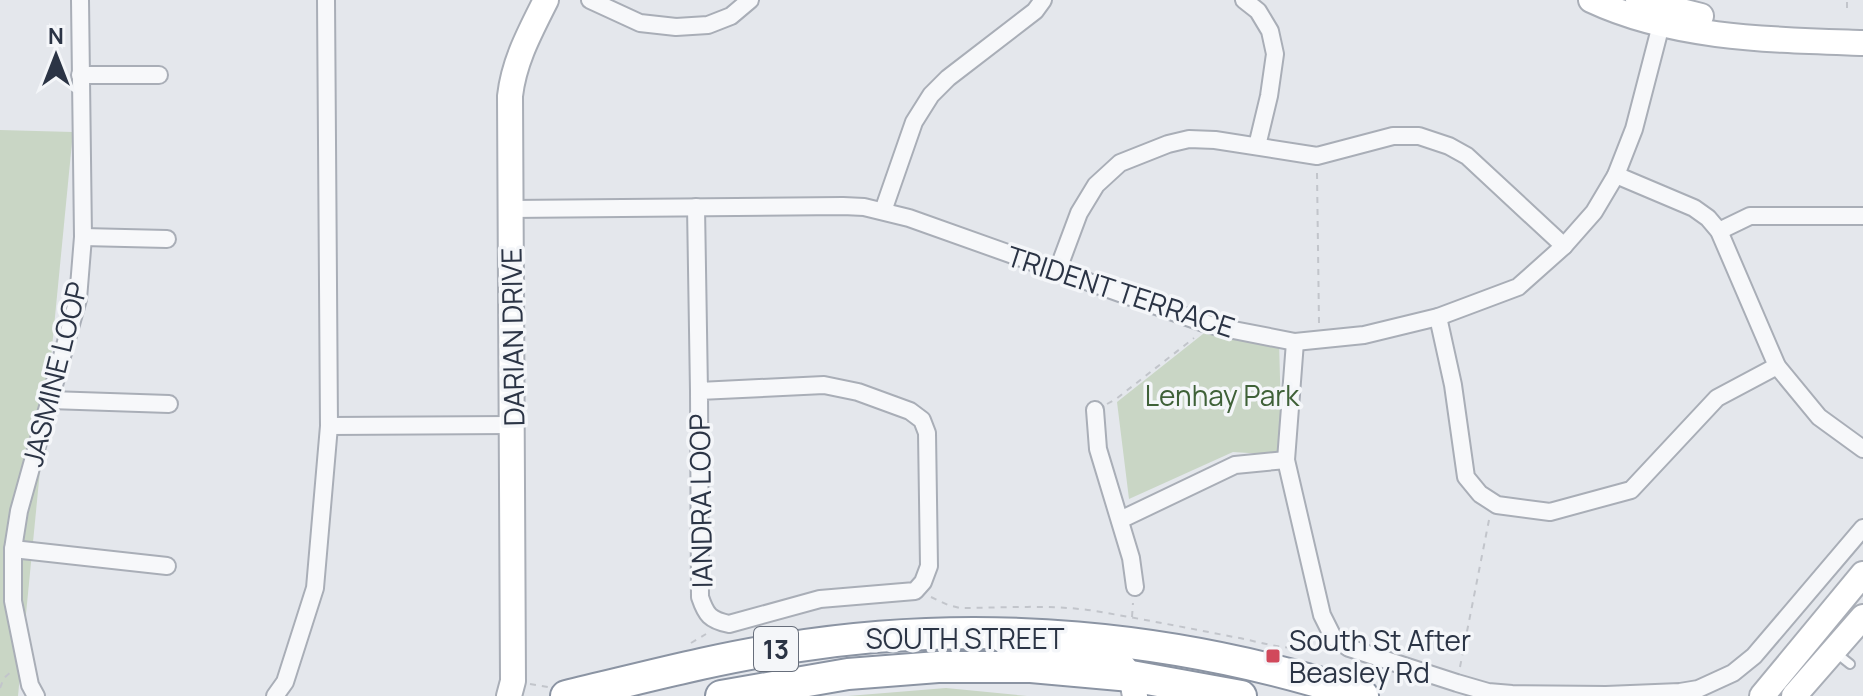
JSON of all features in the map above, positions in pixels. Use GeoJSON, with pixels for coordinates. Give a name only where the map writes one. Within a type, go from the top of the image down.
{"type":"FeatureCollection","features":[{"type":"Feature","properties":{"kind":"highway","name":"SOUTH STREET"},"geometry":{"type":"LineString","coordinates":[[566,696],[789,647],[898,635],[989,633],[1074,637],[1178,649],[1331,685],[1363,696]]}},
{"type":"Feature","properties":{"kind":"highway","name":"SOUTH STREET"},"geometry":{"type":"LineString","coordinates":[[721,696],[848,674],[938,667],[1031,667],[1129,689],[1241,696]]}},
{"type":"Feature","properties":{"kind":"main road","name":"DARIAN DRIVE"},"geometry":{"type":"LineString","coordinates":[[514,691],[510,96],[517,60],[546,0]]}},
{"type":"Feature","properties":{"kind":"main road"},"geometry":{"type":"LineString","coordinates":[[1591,0],[1612,10],[1664,11],[1766,26],[1863,28]]}},
{"type":"Feature","properties":{"kind":"main road"},"geometry":{"type":"LineString","coordinates":[[1638,0],[1664,11],[1781,41],[1863,43]]}},
{"type":"Feature","properties":{"kind":"main road"},"geometry":{"type":"LineString","coordinates":[[1762,696],[1863,574]]}},
{"type":"Feature","properties":{"kind":"main road"},"geometry":{"type":"LineString","coordinates":[[1794,696],[1842,658],[1863,617]]}},
{"type":"Feature","properties":{"kind":"main road"},"geometry":{"type":"LineString","coordinates":[[989,633],[1032,650],[1111,658],[1123,666],[1129,689]]}},
{"type":"Feature","properties":{"kind":"main road"},"geometry":{"type":"LineString","coordinates":[[1129,689],[1141,663],[1178,649]]}},
{"type":"Feature","properties":{"kind":"street","name":"JASMINE LOOP"},"geometry":{"type":"LineString","coordinates":[[36,696],[30,685],[13,601],[13,549],[19,511],[78,299],[83,237],[80,0]]}},
{"type":"Feature","properties":{"kind":"street"},"geometry":{"type":"LineString","coordinates":[[275,696],[285,682],[315,588],[329,426],[326,0]]}},
{"type":"Feature","properties":{"kind":"street"},"geometry":{"type":"LineString","coordinates":[[590,0],[640,23],[676,27],[708,25],[731,16],[750,0]]}},
{"type":"Feature","properties":{"kind":"street"},"geometry":{"type":"LineString","coordinates":[[883,211],[914,122],[931,95],[948,78],[1035,11],[1043,0]]}},
{"type":"Feature","properties":{"kind":"street"},"geometry":{"type":"LineString","coordinates":[[1244,0],[1258,11],[1270,31],[1275,54],[1257,146]]}},
{"type":"Feature","properties":{"kind":"street","name":"TRIDENT TERRACE"},"geometry":{"type":"LineString","coordinates":[[510,209],[843,206],[883,211],[1218,327],[1295,342],[1364,335],[1438,317],[1518,287],[1564,246],[1594,212],[1616,175],[1634,129],[1664,11]]}},
{"type":"Feature","properties":{"kind":"street"},"geometry":{"type":"LineString","coordinates":[[80,75],[159,75]]}},
{"type":"Feature","properties":{"kind":"street"},"geometry":{"type":"LineString","coordinates":[[1057,272],[1079,213],[1096,185],[1120,163],[1189,139],[1215,140],[1317,156],[1393,136],[1419,136],[1467,156],[1564,246]]}},
{"type":"Feature","properties":{"kind":"street"},"geometry":{"type":"LineString","coordinates":[[1616,175],[1694,208],[1708,218],[1719,231],[1777,366],[1819,417],[1863,449]]}},
{"type":"Feature","properties":{"kind":"street","name":"IANDRA LOOP"},"geometry":{"type":"LineString","coordinates":[[696,207],[700,597],[705,612],[716,621],[729,624],[820,599],[915,591],[923,582],[929,566],[927,433],[922,420],[910,411],[858,392],[824,385],[699,391]]}},
{"type":"Feature","properties":{"kind":"street"},"geometry":{"type":"LineString","coordinates":[[1719,231],[1750,216],[1863,216]]}},
{"type":"Feature","properties":{"kind":"street"},"geometry":{"type":"LineString","coordinates":[[83,237],[167,239]]}},
{"type":"Feature","properties":{"kind":"street"},"geometry":{"type":"LineString","coordinates":[[1438,317],[1453,385],[1466,477],[1480,494],[1497,505],[1550,512],[1631,490],[1717,398],[1777,366]]}},
{"type":"Feature","properties":{"kind":"street"},"geometry":{"type":"LineString","coordinates":[[1295,342],[1286,460],[1322,615],[1333,637],[1349,648],[1488,692],[1643,694],[1698,689],[1733,673],[1754,656],[1863,528]]}},
{"type":"Feature","properties":{"kind":"street"},"geometry":{"type":"LineString","coordinates":[[50,400],[169,404]]}},
{"type":"Feature","properties":{"kind":"street"},"geometry":{"type":"LineString","coordinates":[[1095,410],[1098,449],[1131,558],[1135,587]]}},
{"type":"Feature","properties":{"kind":"street"},"geometry":{"type":"LineString","coordinates":[[329,426],[513,425]]}},
{"type":"Feature","properties":{"kind":"street"},"geometry":{"type":"LineString","coordinates":[[1120,520],[1235,465],[1286,460]]}},
{"type":"Feature","properties":{"kind":"street"},"geometry":{"type":"LineString","coordinates":[[13,549],[167,566]]}},
{"type":"Feature","properties":{"kind":"path"},"geometry":{"type":"LineString","coordinates":[[1847,0],[1847,8]]}},
{"type":"Feature","properties":{"kind":"path"},"geometry":{"type":"LineString","coordinates":[[1317,156],[1320,340]]}},
{"type":"Feature","properties":{"kind":"path"},"geometry":{"type":"LineString","coordinates":[[1095,410],[1116,399],[1201,332],[1204,323]]}},
{"type":"Feature","properties":{"kind":"path"},"geometry":{"type":"LineString","coordinates":[[1457,683],[1488,522],[1497,505]]}},
{"type":"Feature","properties":{"kind":"path"},"geometry":{"type":"LineString","coordinates":[[0,688],[10,671],[27,666]]}},
{"type":"Feature","properties":{"kind":"green space"},"geometry":{"type":"Polygon","coordinates":[[[0,130],[73,132],[18,696],[0,696],[0,130]]]}},
{"type":"Feature","properties":{"kind":"green space","name":"Lenhay Park"},"geometry":{"type":"Polygon","coordinates":[[[1208,330],[1279,340],[1282,455],[1233,452],[1129,499],[1117,402],[1208,330]]]}},
{"type":"Feature","properties":{"kind":"green space"},"geometry":{"type":"Polygon","coordinates":[[[946,688],[1027,696],[848,696],[946,688]]]}},
{"type":"Feature","properties":{"kind":"place","name":"South St After Beasley Rd"},"geometry":{"type":"Point","coordinates":[1273,656]}}]}
